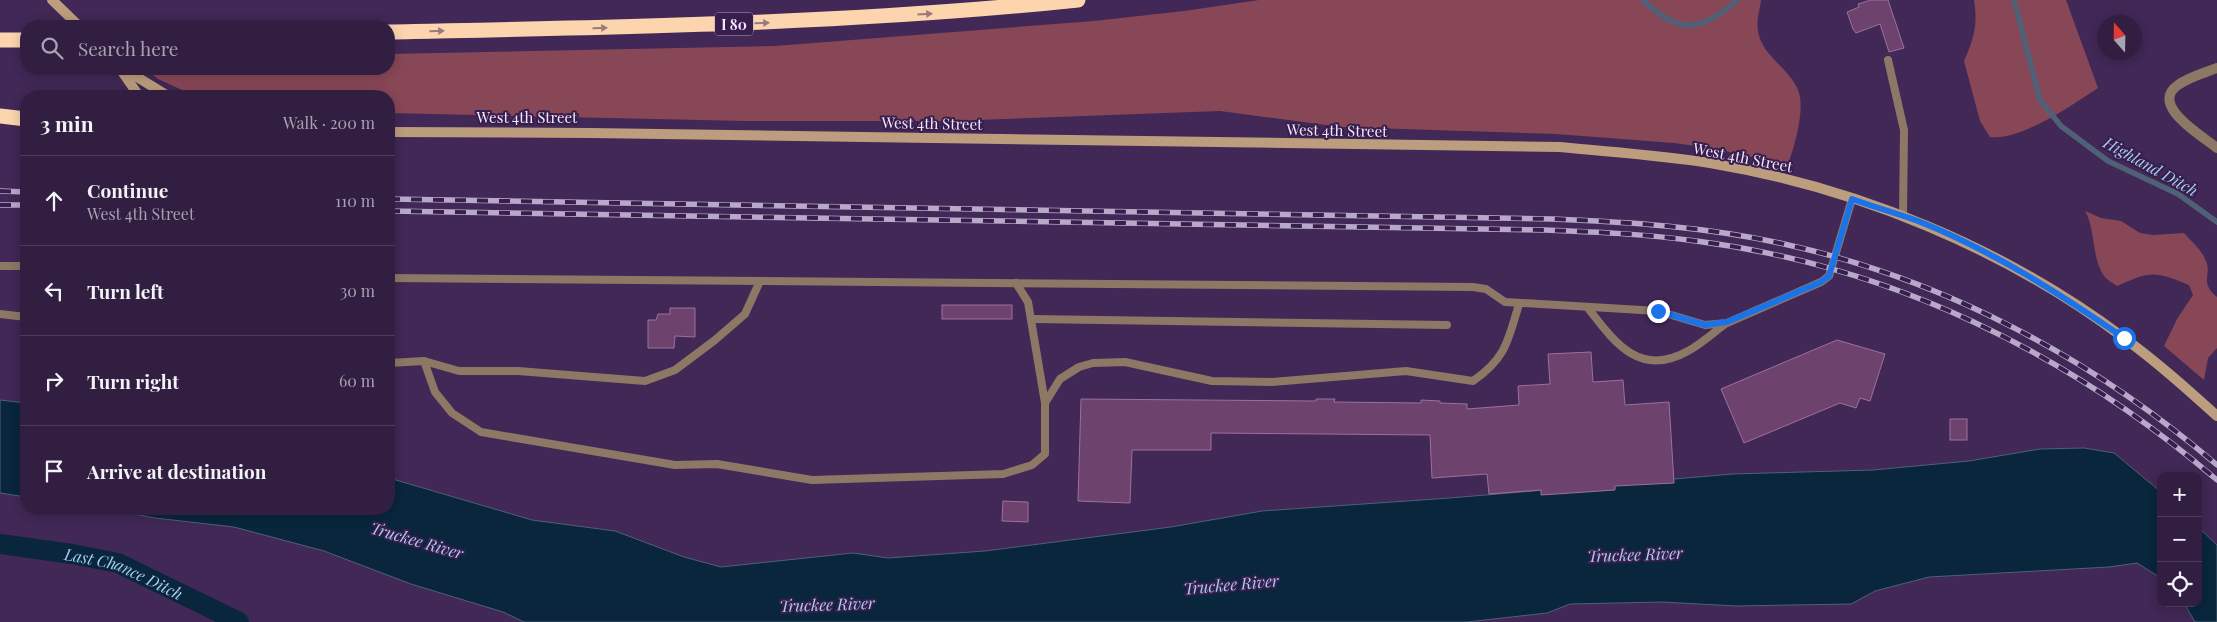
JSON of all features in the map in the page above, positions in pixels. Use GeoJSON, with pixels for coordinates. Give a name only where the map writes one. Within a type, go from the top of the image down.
{"type":"FeatureCollection","features":[{"type":"Feature","properties":{"kind":"highway","name":"I 80"},"geometry":{"type":"LineString","coordinates":[[395,32],[820,21],[982,10],[1078,0]]}},
{"type":"Feature","properties":{"kind":"highway"},"geometry":{"type":"LineString","coordinates":[[5,40],[20,40]]}},
{"type":"Feature","properties":{"kind":"highway"},"geometry":{"type":"LineString","coordinates":[[0,116],[20,118]]}},
{"type":"Feature","properties":{"kind":"main road"},"geometry":{"type":"LineString","coordinates":[[52,0],[73,20]]}},
{"type":"Feature","properties":{"kind":"main road"},"geometry":{"type":"LineString","coordinates":[[124,75],[135,90]]}},
{"type":"Feature","properties":{"kind":"main road"},"geometry":{"type":"LineString","coordinates":[[134,75],[158,90]]}},
{"type":"Feature","properties":{"kind":"main road","name":"West 4th Street"},"geometry":{"type":"LineString","coordinates":[[395,132],[591,132],[1560,147],[1710,163],[1763,174],[1852,199],[1903,216],[1977,248],[2024,273],[2132,343],[2217,416]]}},
{"type":"Feature","properties":{"kind":"street"},"geometry":{"type":"LineString","coordinates":[[2217,68],[2178,84],[2171,91],[2168,98],[2170,107],[2178,117],[2217,148]]}},
{"type":"Feature","properties":{"kind":"lane"},"geometry":{"type":"LineString","coordinates":[[1888,60],[1904,130],[1903,216]]}},
{"type":"Feature","properties":{"kind":"lane"},"geometry":{"type":"LineString","coordinates":[[1588,308],[1619,345],[1644,360],[1662,361],[1687,351],[1727,322],[1821,282],[1829,276],[1852,199]]}},
{"type":"Feature","properties":{"kind":"lane"},"geometry":{"type":"LineString","coordinates":[[0,266],[20,266]]}},
{"type":"Feature","properties":{"kind":"lane"},"geometry":{"type":"LineString","coordinates":[[395,278],[1473,287],[1486,289],[1505,302],[1519,304],[1658,311],[1705,325],[1727,322]]}},
{"type":"Feature","properties":{"kind":"lane"},"geometry":{"type":"LineString","coordinates":[[395,363],[424,361],[459,370],[518,371],[645,381],[675,370],[715,340],[745,314],[760,281]]}},
{"type":"Feature","properties":{"kind":"lane"},"geometry":{"type":"LineString","coordinates":[[424,361],[435,392],[452,413],[481,432],[675,465],[717,464],[812,480],[1003,474],[1032,465],[1045,454],[1045,403],[1032,319],[1028,302],[1016,283]]}},
{"type":"Feature","properties":{"kind":"lane"},"geometry":{"type":"LineString","coordinates":[[1045,403],[1060,379],[1079,367],[1094,363],[1124,362],[1212,381],[1272,382],[1406,371],[1473,381],[1494,365],[1505,349],[1519,304]]}},
{"type":"Feature","properties":{"kind":"lane"},"geometry":{"type":"LineString","coordinates":[[0,314],[20,316]]}},
{"type":"Feature","properties":{"kind":"lane"},"geometry":{"type":"LineString","coordinates":[[1032,319],[1446,325]]}},
{"type":"Feature","properties":{"kind":"shaded area"},"geometry":{"type":"Polygon","coordinates":[[[1259,0],[1761,0],[1757,23],[1760,40],[1794,82],[1800,98],[1800,117],[1788,165],[1711,148],[1674,143],[1556,134],[1341,127],[1220,111],[951,121],[746,121],[395,113],[395,90],[182,90],[153,75],[395,75],[395,54],[775,46],[1094,21],[1259,0]]]}},
{"type":"Feature","properties":{"kind":"shaded area"},"geometry":{"type":"Polygon","coordinates":[[[1974,0],[2066,0],[2098,88],[2061,112],[2031,128],[2002,137],[1990,137],[1980,121],[1964,61],[1974,31],[1976,17],[1974,0]]]}},
{"type":"Feature","properties":{"kind":"shaded area"},"geometry":{"type":"Polygon","coordinates":[[[2085,211],[2101,218],[2121,221],[2140,233],[2153,235],[2184,233],[2202,253],[2207,266],[2207,283],[2217,297],[2217,348],[2208,358],[2204,380],[2164,346],[2177,319],[2193,295],[2189,285],[2160,275],[2146,275],[2117,286],[2104,276],[2100,269],[2091,226],[2085,211]]]}},
{"type":"Feature","properties":{"kind":"water"},"geometry":{"type":"Polygon","coordinates":[[[0,400],[20,402],[20,496],[0,493],[0,400]]]}},
{"type":"Feature","properties":{"kind":"water","name":"Truckee River"},"geometry":{"type":"Polygon","coordinates":[[[2084,448],[2114,453],[2157,489],[2157,576],[2137,563],[2109,567],[1929,577],[1875,591],[1851,604],[1736,606],[1662,602],[1570,604],[1547,613],[1467,622],[524,622],[503,612],[411,584],[324,551],[234,527],[139,515],[395,515],[395,480],[532,520],[615,531],[684,557],[721,567],[853,553],[888,558],[985,551],[1171,527],[1262,511],[1450,498],[1733,474],[1873,470],[1969,461],[2040,449],[2084,448]]]}},
{"type":"Feature","properties":{"kind":"water"},"geometry":{"type":"Polygon","coordinates":[[[2202,531],[2217,545],[2217,622],[2195,622],[2186,607],[2202,607],[2202,531]]]}},
{"type":"Feature","properties":{"kind":"building"},"geometry":{"type":"Polygon","coordinates":[[[1871,0],[1888,0],[1904,48],[1889,52],[1880,24],[1856,33],[1853,29],[1847,12],[1859,7],[1858,4],[1871,0]]]}},
{"type":"Feature","properties":{"kind":"building"},"geometry":{"type":"Polygon","coordinates":[[[942,305],[1012,305],[1012,319],[942,319],[942,305]]]}},
{"type":"Feature","properties":{"kind":"building"},"geometry":{"type":"Polygon","coordinates":[[[670,308],[695,308],[695,337],[675,336],[674,348],[648,348],[648,320],[656,320],[658,314],[670,314],[670,308]]]}},
{"type":"Feature","properties":{"kind":"building"},"geometry":{"type":"Polygon","coordinates":[[[1837,340],[1885,354],[1870,401],[1860,398],[1856,408],[1840,403],[1744,443],[1721,389],[1837,340]]]}},
{"type":"Feature","properties":{"kind":"building"},"geometry":{"type":"Polygon","coordinates":[[[1591,352],[1593,382],[1623,380],[1625,405],[1669,402],[1674,483],[1615,486],[1615,490],[1541,495],[1541,490],[1489,494],[1487,474],[1432,478],[1430,435],[1211,433],[1211,450],[1132,450],[1130,503],[1078,501],[1081,399],[1316,401],[1316,399],[1335,399],[1334,402],[1421,403],[1421,400],[1467,404],[1467,409],[1519,405],[1518,386],[1550,384],[1548,354],[1591,352]]]}},
{"type":"Feature","properties":{"kind":"building"},"geometry":{"type":"Polygon","coordinates":[[[1950,419],[1967,419],[1967,440],[1950,440],[1950,419]]]}},
{"type":"Feature","properties":{"kind":"building"},"geometry":{"type":"Polygon","coordinates":[[[1003,501],[1028,502],[1028,522],[1002,521],[1003,501]]]}},
{"type":"Feature","properties":{"kind":"waterway","name":"Highland Ditch"},"geometry":{"type":"LineString","coordinates":[[1643,0],[1667,19],[1679,24],[1690,25],[1712,19],[1737,0]]}},
{"type":"Feature","properties":{"kind":"waterway","name":"Highland Ditch"},"geometry":{"type":"LineString","coordinates":[[2014,0],[2040,100],[2061,126],[2108,161],[2178,194],[2217,222]]}},
{"type":"Feature","properties":{"kind":"waterway","name":"Last Chance Ditch"},"geometry":{"type":"LineString","coordinates":[[0,544],[72,554],[118,563],[239,622]]}},
{"type":"Feature","properties":{"kind":"railway"},"geometry":{"type":"LineString","coordinates":[[0,191],[20,192]]}},
{"type":"Feature","properties":{"kind":"railway"},"geometry":{"type":"LineString","coordinates":[[395,199],[1552,219],[1640,224],[1727,233],[1784,244],[1843,259],[1902,278],[1959,301],[2014,328],[2068,358],[2120,391],[2217,465]]}},
{"type":"Feature","properties":{"kind":"railway"},"geometry":{"type":"LineString","coordinates":[[0,205],[20,205]]}},
{"type":"Feature","properties":{"kind":"railway"},"geometry":{"type":"LineString","coordinates":[[395,211],[1545,230],[1640,235],[1696,241],[1769,253],[1839,271],[1908,294],[1974,322],[2038,355],[2100,393],[2160,434],[2217,480]]}},
{"type":"Feature","properties":{"kind":"route"},"geometry":{"type":"LineString","coordinates":[[1658,311],[1705,325],[1727,322],[1821,282],[1829,276],[1852,199],[1918,221],[1961,240],[2024,273],[2124,338]]}}]}
